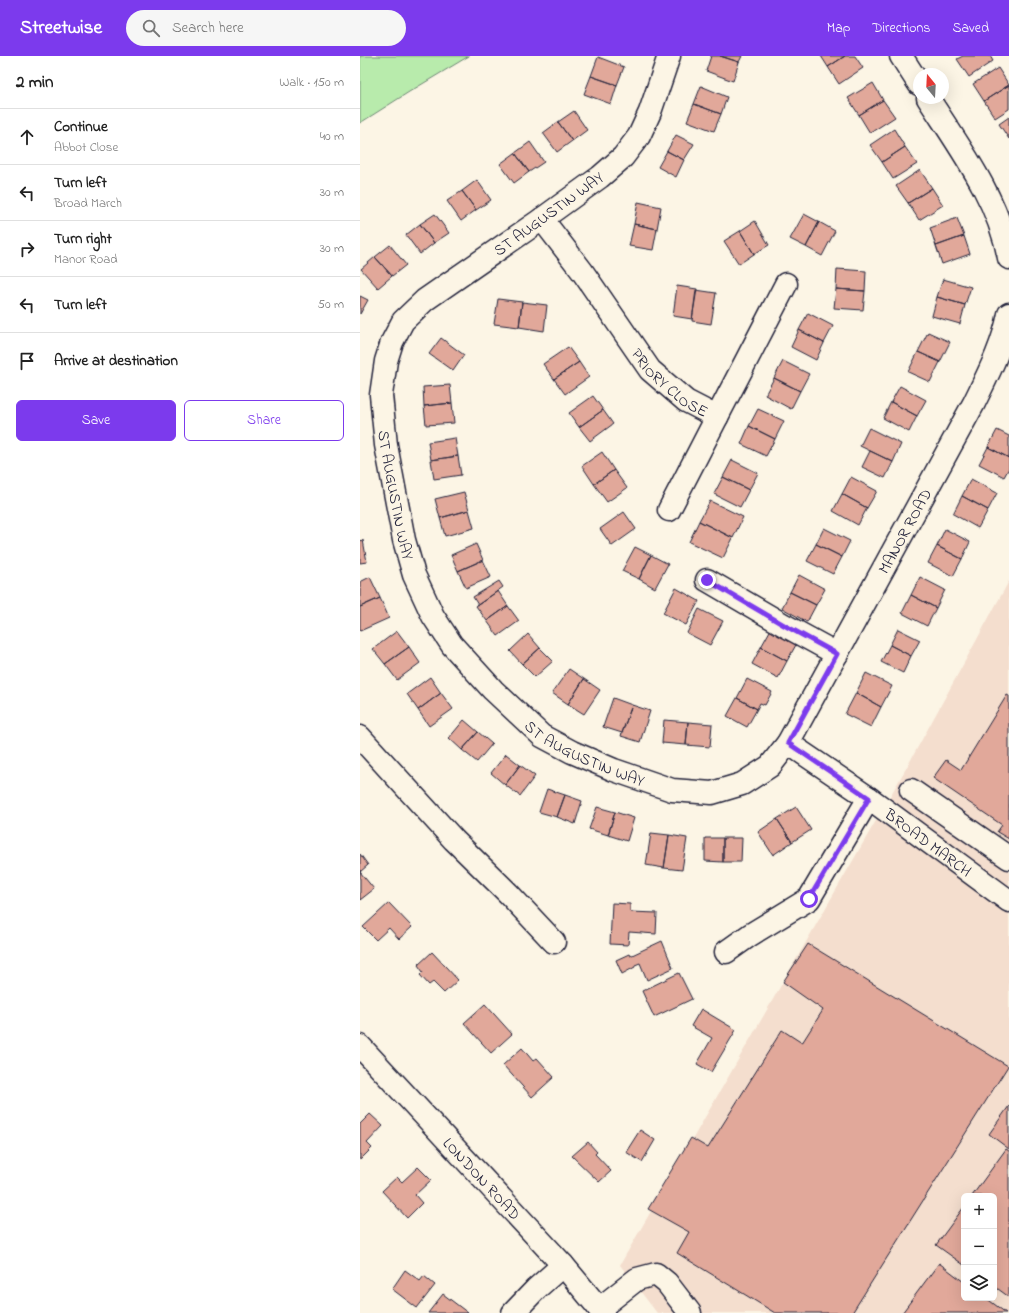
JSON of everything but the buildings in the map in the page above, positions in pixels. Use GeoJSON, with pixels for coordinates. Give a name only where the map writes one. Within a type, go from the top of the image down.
{"type":"FeatureCollection","features":[{"type":"Feature","properties":{"kind":"street","name":"ST AUGUSTIN WAY"},"geometry":{"type":"LineString","coordinates":[[669,56],[650,112],[638,136],[623,157],[600,177],[542,219],[425,300],[404,321],[392,342],[386,361],[381,395],[386,445],[404,540],[414,575],[434,616],[452,645],[493,690],[542,736],[572,752],[614,770],[672,790],[712,794],[742,784],[770,766],[788,743]]}},
{"type":"Feature","properties":{"kind":"street"},"geometry":{"type":"LineString","coordinates":[[901,56],[913,75]]}},
{"type":"Feature","properties":{"kind":"street"},"geometry":{"type":"LineString","coordinates":[[932,104],[982,182],[996,215],[1009,258]]}},
{"type":"Feature","properties":{"kind":"street","name":"PRIORY CLOSE"},"geometry":{"type":"LineString","coordinates":[[542,219],[582,271],[650,370],[686,401],[717,417],[786,284]]}},
{"type":"Feature","properties":{"kind":"street","name":"MANOR ROAD"},"geometry":{"type":"LineString","coordinates":[[788,743],[974,403],[995,360],[1006,332],[1009,314]]}},
{"type":"Feature","properties":{"kind":"street"},"geometry":{"type":"LineString","coordinates":[[670,510],[717,417]]}},
{"type":"Feature","properties":{"kind":"street"},"geometry":{"type":"LineString","coordinates":[[707,580],[837,654]]}},
{"type":"Feature","properties":{"kind":"street"},"geometry":{"type":"LineString","coordinates":[[360,737],[454,840],[508,892],[554,942]]}},
{"type":"Feature","properties":{"kind":"street","name":"BROAD MARCH"},"geometry":{"type":"LineString","coordinates":[[788,743],[869,798],[1009,901]]}},
{"type":"Feature","properties":{"kind":"street"},"geometry":{"type":"LineString","coordinates":[[911,790],[1009,858]]}},
{"type":"Feature","properties":{"kind":"street"},"geometry":{"type":"LineString","coordinates":[[726,952],[750,935],[809,899],[869,798]]}},
{"type":"Feature","properties":{"kind":"street","name":"LONDON ROAD"},"geometry":{"type":"LineString","coordinates":[[360,1046],[563,1265],[601,1311]]}},
{"type":"Feature","properties":{"kind":"street"},"geometry":{"type":"LineString","coordinates":[[513,1313],[536,1289],[563,1265]]}},
{"type":"Feature","properties":{"kind":"street"},"geometry":{"type":"LineString","coordinates":[[601,1311],[637,1279],[656,1274],[667,1283],[690,1313]]}},
{"type":"Feature","properties":{"kind":"shaded area"},"geometry":{"type":"Polygon","coordinates":[[[1009,581],[1009,1313],[657,1313],[620,1265],[908,765],[1009,581]]]}},
{"type":"Feature","properties":{"kind":"green space"},"geometry":{"type":"Polygon","coordinates":[[[360,56],[469,56],[360,123],[360,56]]]}},
{"type":"Feature","properties":{"kind":"route"},"geometry":{"type":"LineString","coordinates":[[707,580],[837,654],[788,743],[869,798],[809,899]]}}]}
